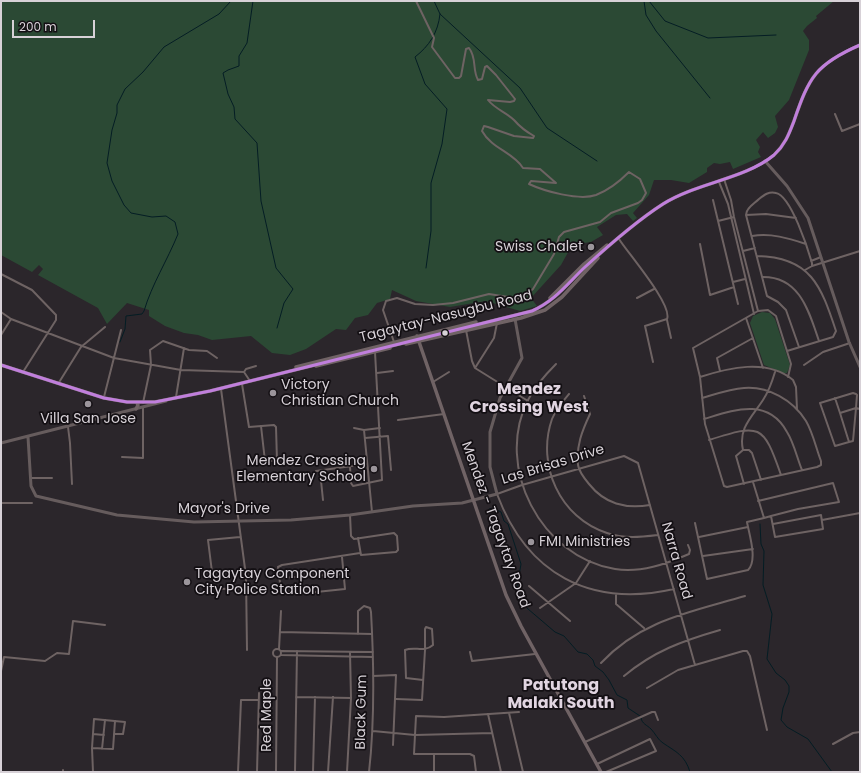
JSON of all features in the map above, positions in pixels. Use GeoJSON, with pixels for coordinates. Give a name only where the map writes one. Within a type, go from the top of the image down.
{"type":"FeatureCollection","features":[{"type":"Feature","properties":{"kind":"main road","name":"Tagaytay-Nasugbu Road"},"geometry":{"type":"LineString","coordinates":[[1,365],[104,398],[143,405],[242,383],[528,312],[552,300],[573,279],[619,239],[664,203],[765,161],[780,148],[788,138],[805,91],[814,75],[834,57],[860,45]]}},
{"type":"Feature","properties":{"kind":"main road","name":"Tagaytay-Nasugbu Road"},"geometry":{"type":"LineString","coordinates":[[282,373],[296,367],[537,306],[553,296],[595,254],[619,239]]}},
{"type":"Feature","properties":{"kind":"main road","name":"Tagaytay-Nasugbu Road"},"geometry":{"type":"LineString","coordinates":[[282,373],[295,372],[419,341],[516,319],[539,312],[556,303],[619,239]]}},
{"type":"Feature","properties":{"kind":"main road","name":"Mendez - Tagaytay Road"},"geometry":{"type":"LineString","coordinates":[[417,336],[509,602],[601,772]]}},
{"type":"Feature","properties":{"kind":"main road"},"geometry":{"type":"LineString","coordinates":[[136,403],[138,405],[136,409]]}},
{"type":"Feature","properties":{"kind":"street"},"geometry":{"type":"LineString","coordinates":[[395,347],[383,310],[386,301],[397,298],[425,306],[453,303],[489,294],[521,299],[532,289],[554,254],[559,237],[564,232],[600,222],[612,213],[638,203],[645,196],[643,184],[634,174],[629,172],[618,183],[595,195],[589,196],[554,194],[529,184],[531,181],[551,184],[556,182],[540,169],[523,168],[514,158],[493,146],[482,132],[484,126],[514,136],[533,138],[534,136],[521,129],[513,120],[488,100],[510,102],[514,101],[514,99],[496,75],[487,66],[482,79],[478,80],[474,70],[475,58],[469,48],[466,49],[462,76],[455,78],[432,47],[434,38],[432,32],[416,1]]}},
{"type":"Feature","properties":{"kind":"street"},"geometry":{"type":"LineString","coordinates":[[835,114],[842,131],[860,124]]}},
{"type":"Feature","properties":{"kind":"street"},"geometry":{"type":"LineString","coordinates":[[765,161],[787,186],[808,218],[850,343],[860,367]]}},
{"type":"Feature","properties":{"kind":"street"},"geometry":{"type":"LineString","coordinates":[[724,178],[732,204],[742,251],[758,311]]}},
{"type":"Feature","properties":{"kind":"street"},"geometry":{"type":"LineString","coordinates":[[718,180],[728,204],[730,218],[754,314]]}},
{"type":"Feature","properties":{"kind":"street"},"geometry":{"type":"LineString","coordinates":[[799,347],[786,310],[778,302],[768,297],[746,215],[748,208],[764,195],[772,192],[782,196],[796,218],[806,244],[812,266]]}},
{"type":"Feature","properties":{"kind":"street"},"geometry":{"type":"LineString","coordinates":[[726,198],[730,197]]}},
{"type":"Feature","properties":{"kind":"street"},"geometry":{"type":"LineString","coordinates":[[713,200],[738,304]]}},
{"type":"Feature","properties":{"kind":"street"},"geometry":{"type":"LineString","coordinates":[[746,215],[766,214],[796,218]]}},
{"type":"Feature","properties":{"kind":"street"},"geometry":{"type":"LineString","coordinates":[[718,221],[734,217]]}},
{"type":"Feature","properties":{"kind":"street"},"geometry":{"type":"LineString","coordinates":[[752,236],[777,236],[806,244]]}},
{"type":"Feature","properties":{"kind":"street"},"geometry":{"type":"LineString","coordinates":[[619,239],[668,312],[667,319],[671,338]]}},
{"type":"Feature","properties":{"kind":"street"},"geometry":{"type":"LineString","coordinates":[[700,244],[710,295],[734,288]]}},
{"type":"Feature","properties":{"kind":"street"},"geometry":{"type":"LineString","coordinates":[[739,252],[755,248]]}},
{"type":"Feature","properties":{"kind":"street"},"geometry":{"type":"LineString","coordinates":[[805,270],[823,262],[860,251]]}},
{"type":"Feature","properties":{"kind":"street"},"geometry":{"type":"LineString","coordinates":[[757,256],[786,260],[805,270],[822,292],[836,331],[835,336],[787,351]]}},
{"type":"Feature","properties":{"kind":"street"},"geometry":{"type":"LineString","coordinates":[[811,261],[822,257]]}},
{"type":"Feature","properties":{"kind":"street"},"geometry":{"type":"LineString","coordinates":[[1,274],[32,290],[55,313],[56,320],[23,373]]}},
{"type":"Feature","properties":{"kind":"street"},"geometry":{"type":"LineString","coordinates":[[762,277],[783,281],[801,295],[807,307],[819,341]]}},
{"type":"Feature","properties":{"kind":"street"},"geometry":{"type":"LineString","coordinates":[[733,282],[749,278]]}},
{"type":"Feature","properties":{"kind":"street"},"geometry":{"type":"LineString","coordinates":[[637,298],[654,289]]}},
{"type":"Feature","properties":{"kind":"street"},"geometry":{"type":"LineString","coordinates":[[765,300],[768,297]]}},
{"type":"Feature","properties":{"kind":"street"},"geometry":{"type":"LineString","coordinates":[[702,398],[738,388],[752,388],[769,391],[783,398],[797,409],[810,430],[821,461],[820,466],[744,484],[727,487],[723,485],[704,419],[702,398],[700,377],[694,350],[695,346],[758,311],[768,310],[774,314],[792,367],[788,377]]}},
{"type":"Feature","properties":{"kind":"street"},"geometry":{"type":"LineString","coordinates":[[1,312],[11,319],[81,347],[114,358],[181,370],[244,372],[246,369],[256,366]]}},
{"type":"Feature","properties":{"kind":"street"},"geometry":{"type":"LineString","coordinates":[[746,318],[763,368]]}},
{"type":"Feature","properties":{"kind":"street"},"geometry":{"type":"LineString","coordinates":[[1,335],[11,319]]}},
{"type":"Feature","properties":{"kind":"street"},"geometry":{"type":"LineString","coordinates":[[516,319],[522,357],[505,387],[496,410],[490,432],[490,467],[497,494],[509,521],[525,546],[552,570],[576,583],[603,592],[616,594],[647,594],[674,589]]}},
{"type":"Feature","properties":{"kind":"street"},"geometry":{"type":"LineString","coordinates":[[653,362],[645,326],[667,319]]}},
{"type":"Feature","properties":{"kind":"street"},"geometry":{"type":"LineString","coordinates":[[476,368],[494,338],[497,323]]}},
{"type":"Feature","properties":{"kind":"street"},"geometry":{"type":"LineString","coordinates":[[57,384],[81,347],[105,327]]}},
{"type":"Feature","properties":{"kind":"street"},"geometry":{"type":"LineString","coordinates":[[104,398],[121,330]]}},
{"type":"Feature","properties":{"kind":"street"},"geometry":{"type":"LineString","coordinates":[[466,330],[472,361],[476,368],[528,401]]}},
{"type":"Feature","properties":{"kind":"street"},"geometry":{"type":"LineString","coordinates":[[720,371],[717,358],[753,338]]}},
{"type":"Feature","properties":{"kind":"street"},"geometry":{"type":"LineString","coordinates":[[122,457],[143,458],[143,405],[151,365],[150,350],[159,342],[165,341],[194,351],[206,351],[218,358]]}},
{"type":"Feature","properties":{"kind":"street"},"geometry":{"type":"LineString","coordinates":[[804,365],[823,352],[850,343]]}},
{"type":"Feature","properties":{"kind":"street"},"geometry":{"type":"LineString","coordinates":[[176,398],[184,348]]}},
{"type":"Feature","properties":{"kind":"street"},"geometry":{"type":"LineString","coordinates":[[350,467],[352,485],[382,480],[381,428],[375,352]]}},
{"type":"Feature","properties":{"kind":"street"},"geometry":{"type":"LineString","coordinates":[[556,364],[540,380],[528,401],[519,431],[518,460],[522,485],[535,513],[560,542],[590,561],[616,569],[646,568],[667,564],[689,554],[690,550],[688,545]]}},
{"type":"Feature","properties":{"kind":"street"},"geometry":{"type":"LineString","coordinates":[[700,377],[720,371],[743,367],[763,368],[788,377],[795,384],[797,409]]}},
{"type":"Feature","properties":{"kind":"street"},"geometry":{"type":"LineString","coordinates":[[377,373],[393,371]]}},
{"type":"Feature","properties":{"kind":"street"},"geometry":{"type":"LineString","coordinates":[[244,372],[250,381]]}},
{"type":"Feature","properties":{"kind":"street"},"geometry":{"type":"LineString","coordinates":[[433,382],[449,372]]}},
{"type":"Feature","properties":{"kind":"street"},"geometry":{"type":"LineString","coordinates":[[743,450],[742,438],[744,429],[769,391],[775,372]]}},
{"type":"Feature","properties":{"kind":"street"},"geometry":{"type":"LineString","coordinates":[[242,383],[248,426],[251,428],[261,426],[276,427],[277,461],[265,461],[261,426]]}},
{"type":"Feature","properties":{"kind":"street"},"geometry":{"type":"LineString","coordinates":[[221,388],[246,588],[247,650]]}},
{"type":"Feature","properties":{"kind":"street"},"geometry":{"type":"LineString","coordinates":[[855,393],[857,395],[853,441],[835,446],[820,403],[835,398],[855,393]]}},
{"type":"Feature","properties":{"kind":"street"},"geometry":{"type":"LineString","coordinates":[[569,394],[555,411],[552,420],[548,447],[551,477],[560,498],[568,508],[594,527],[606,533],[626,537],[658,535]]}},
{"type":"Feature","properties":{"kind":"street"},"geometry":{"type":"LineString","coordinates":[[584,396],[590,414],[581,433],[578,449],[579,468],[583,476],[594,490],[607,500],[633,508],[650,505]]}},
{"type":"Feature","properties":{"kind":"street"},"geometry":{"type":"LineString","coordinates":[[835,398],[849,442]]}},
{"type":"Feature","properties":{"kind":"street"},"geometry":{"type":"LineString","coordinates":[[1,443],[136,409],[143,405]]}},
{"type":"Feature","properties":{"kind":"street"},"geometry":{"type":"LineString","coordinates":[[840,413],[860,406]]}},
{"type":"Feature","properties":{"kind":"street"},"geometry":{"type":"LineString","coordinates":[[856,407],[860,409]]}},
{"type":"Feature","properties":{"kind":"street"},"geometry":{"type":"LineString","coordinates":[[704,419],[740,409],[757,409],[773,416],[785,428],[802,470]]}},
{"type":"Feature","properties":{"kind":"street"},"geometry":{"type":"LineString","coordinates":[[398,420],[444,414]]}},
{"type":"Feature","properties":{"kind":"street"},"geometry":{"type":"LineString","coordinates":[[68,427],[72,484]]}},
{"type":"Feature","properties":{"kind":"street"},"geometry":{"type":"LineString","coordinates":[[354,428],[364,430],[381,428]]}},
{"type":"Feature","properties":{"kind":"street"},"geometry":{"type":"LineString","coordinates":[[709,440],[744,429],[759,433],[768,440],[782,475]]}},
{"type":"Feature","properties":{"kind":"street"},"geometry":{"type":"LineString","coordinates":[[364,430],[366,464],[372,512]]}},
{"type":"Feature","properties":{"kind":"street"},"geometry":{"type":"LineString","coordinates":[[365,438],[388,436],[391,470]]}},
{"type":"Feature","properties":{"kind":"street","name":"Mayor's Drive"},"geometry":{"type":"LineString","coordinates":[[28,437],[32,490],[36,496],[117,515],[187,522],[238,522],[350,515],[413,506],[474,500]]}},
{"type":"Feature","properties":{"kind":"street"},"geometry":{"type":"LineString","coordinates":[[744,484],[736,458],[737,454],[743,450],[748,450],[752,453],[761,480]]}},
{"type":"Feature","properties":{"kind":"street","name":"Las Brisas Drive"},"geometry":{"type":"LineString","coordinates":[[474,500],[624,456],[638,463]]}},
{"type":"Feature","properties":{"kind":"street","name":"Narra Road"},"geometry":{"type":"LineString","coordinates":[[638,463],[695,665]]}},
{"type":"Feature","properties":{"kind":"street"},"geometry":{"type":"LineString","coordinates":[[316,471],[366,464]]}},
{"type":"Feature","properties":{"kind":"street"},"geometry":{"type":"LineString","coordinates":[[320,471],[324,500]]}},
{"type":"Feature","properties":{"kind":"street"},"geometry":{"type":"LineString","coordinates":[[31,478],[52,478]]}},
{"type":"Feature","properties":{"kind":"street"},"geometry":{"type":"LineString","coordinates":[[753,482],[764,518]]}},
{"type":"Feature","properties":{"kind":"street"},"geometry":{"type":"LineString","coordinates":[[695,523],[707,578],[748,570],[751,567],[753,549],[747,522],[798,509],[839,502],[833,483],[758,501]]}},
{"type":"Feature","properties":{"kind":"street"},"geometry":{"type":"LineString","coordinates":[[1,503],[32,503]]}},
{"type":"Feature","properties":{"kind":"street"},"geometry":{"type":"LineString","coordinates":[[822,520],[860,513]]}},
{"type":"Feature","properties":{"kind":"street"},"geometry":{"type":"LineString","coordinates":[[342,557],[345,589],[297,594],[294,591],[284,593],[281,591],[278,568],[282,565],[342,557],[360,553],[361,555],[396,552],[398,550],[397,536],[394,533],[354,539],[351,536],[350,515]]}},
{"type":"Feature","properties":{"kind":"street"},"geometry":{"type":"LineString","coordinates":[[771,516],[775,537],[823,529],[821,515],[773,524]]}},
{"type":"Feature","properties":{"kind":"street"},"geometry":{"type":"LineString","coordinates":[[699,537],[748,527]]}},
{"type":"Feature","properties":{"kind":"street"},"geometry":{"type":"LineString","coordinates":[[212,572],[208,540],[240,537]]}},
{"type":"Feature","properties":{"kind":"street"},"geometry":{"type":"LineString","coordinates":[[358,538],[360,553]]}},
{"type":"Feature","properties":{"kind":"street"},"geometry":{"type":"LineString","coordinates":[[703,556],[753,549]]}},
{"type":"Feature","properties":{"kind":"street"},"geometry":{"type":"LineString","coordinates":[[540,608],[576,583],[590,561]]}},
{"type":"Feature","properties":{"kind":"street"},"geometry":{"type":"LineString","coordinates":[[280,578],[344,574]]}},
{"type":"Feature","properties":{"kind":"street"},"geometry":{"type":"LineString","coordinates":[[529,586],[570,621]]}},
{"type":"Feature","properties":{"kind":"street"},"geometry":{"type":"LineString","coordinates":[[220,589],[246,588]]}},
{"type":"Feature","properties":{"kind":"street"},"geometry":{"type":"LineString","coordinates":[[616,594],[616,604],[644,628]]}},
{"type":"Feature","properties":{"kind":"street"},"geometry":{"type":"LineString","coordinates":[[601,663],[622,643],[644,628],[681,615],[745,596]]}},
{"type":"Feature","properties":{"kind":"street","name":"Black Gum"},"geometry":{"type":"LineString","coordinates":[[358,634],[358,611],[364,606],[370,608],[371,612],[373,652],[373,731],[369,772]]}},
{"type":"Feature","properties":{"kind":"street"},"geometry":{"type":"LineString","coordinates":[[281,611],[281,655]]}},
{"type":"Feature","properties":{"kind":"street"},"geometry":{"type":"LineString","coordinates":[[1,671],[4,657],[45,661],[57,653],[69,654],[73,621],[105,625]]}},
{"type":"Feature","properties":{"kind":"street"},"geometry":{"type":"LineString","coordinates":[[396,699],[422,700],[425,650],[425,629],[428,627],[432,629],[433,645],[425,650],[405,650],[406,678],[423,680]]}},
{"type":"Feature","properties":{"kind":"street"},"geometry":{"type":"LineString","coordinates":[[624,676],[653,655],[688,640],[720,630]]}},
{"type":"Feature","properties":{"kind":"street"},"geometry":{"type":"LineString","coordinates":[[280,632],[372,634]]}},
{"type":"Feature","properties":{"kind":"street","name":"Red Maple"},"geometry":{"type":"LineString","coordinates":[[276,772],[277,657],[273,653],[274,650],[280,650]]}},
{"type":"Feature","properties":{"kind":"street"},"geometry":{"type":"LineString","coordinates":[[280,650],[373,652]]}},
{"type":"Feature","properties":{"kind":"street"},"geometry":{"type":"LineString","coordinates":[[295,772],[297,651]]}},
{"type":"Feature","properties":{"kind":"street"},"geometry":{"type":"LineString","coordinates":[[647,688],[678,670],[743,651],[747,652],[750,656],[767,730]]}},
{"type":"Feature","properties":{"kind":"street"},"geometry":{"type":"LineString","coordinates":[[347,772],[351,698],[350,652]]}},
{"type":"Feature","properties":{"kind":"street"},"geometry":{"type":"LineString","coordinates":[[470,652],[472,661],[537,653]]}},
{"type":"Feature","properties":{"kind":"street"},"geometry":{"type":"LineString","coordinates":[[277,657],[281,655],[373,657]]}},
{"type":"Feature","properties":{"kind":"street"},"geometry":{"type":"LineString","coordinates":[[373,676],[396,675],[393,745]]}},
{"type":"Feature","properties":{"kind":"street"},"geometry":{"type":"LineString","coordinates":[[257,772],[259,693]]}},
{"type":"Feature","properties":{"kind":"street"},"geometry":{"type":"LineString","coordinates":[[296,696],[351,698]]}},
{"type":"Feature","properties":{"kind":"street"},"geometry":{"type":"LineString","coordinates":[[313,772],[315,697]]}},
{"type":"Feature","properties":{"kind":"street"},"geometry":{"type":"LineString","coordinates":[[328,772],[332,697]]}},
{"type":"Feature","properties":{"kind":"street"},"geometry":{"type":"LineString","coordinates":[[238,772],[240,700],[258,700]]}},
{"type":"Feature","properties":{"kind":"street"},"geometry":{"type":"LineString","coordinates":[[476,772],[472,755],[414,754],[416,716],[519,712]]}},
{"type":"Feature","properties":{"kind":"street"},"geometry":{"type":"LineString","coordinates":[[585,742],[652,712],[655,712],[658,720]]}},
{"type":"Feature","properties":{"kind":"street"},"geometry":{"type":"LineString","coordinates":[[509,713],[523,772]]}},
{"type":"Feature","properties":{"kind":"street"},"geometry":{"type":"LineString","coordinates":[[488,714],[501,772]]}},
{"type":"Feature","properties":{"kind":"street"},"geometry":{"type":"LineString","coordinates":[[93,772],[92,748],[94,719],[125,722],[123,734],[114,734]]}},
{"type":"Feature","properties":{"kind":"street"},"geometry":{"type":"LineString","coordinates":[[102,749],[105,720]]}},
{"type":"Feature","properties":{"kind":"street"},"geometry":{"type":"LineString","coordinates":[[92,748],[112,749],[115,721]]}},
{"type":"Feature","properties":{"kind":"street"},"geometry":{"type":"LineString","coordinates":[[373,731],[394,731],[415,734],[492,733]]}},
{"type":"Feature","properties":{"kind":"street"},"geometry":{"type":"LineString","coordinates":[[833,744],[853,733],[860,732]]}},
{"type":"Feature","properties":{"kind":"street"},"geometry":{"type":"LineString","coordinates":[[93,734],[104,735]]}},
{"type":"Feature","properties":{"kind":"street"},"geometry":{"type":"LineString","coordinates":[[597,764],[650,739],[656,751],[606,772]]}},
{"type":"Feature","properties":{"kind":"street"},"geometry":{"type":"LineString","coordinates":[[434,755],[434,772]]}},
{"type":"Feature","properties":{"kind":"green space"},"geometry":{"type":"Polygon","coordinates":[[[1,1],[834,1],[816,16],[817,18],[803,31],[809,40],[809,50],[789,100],[775,116],[778,127],[775,133],[768,138],[763,132],[756,140],[760,147],[758,152],[761,157],[733,169],[730,162],[720,164],[714,163],[707,168],[707,172],[689,183],[671,180],[654,180],[649,195],[633,213],[637,218],[633,221],[627,214],[616,215],[597,227],[603,235],[591,242],[577,244],[571,247],[561,265],[531,298],[537,306],[520,311],[486,301],[450,307],[416,301],[392,290],[390,299],[377,303],[368,315],[355,318],[346,330],[336,329],[306,349],[290,355],[272,353],[251,336],[212,340],[198,335],[184,333],[165,326],[149,316],[149,310],[127,303],[107,324],[98,308],[38,275],[43,269],[39,265],[32,272],[1,255],[1,1]]]}},
{"type":"Feature","properties":{"kind":"green space"},"geometry":{"type":"Polygon","coordinates":[[[762,312],[770,313],[775,319],[790,365],[787,373],[783,373],[764,365],[750,323],[753,316],[762,312]]]}},
{"type":"Feature","properties":{"kind":"waterway"},"geometry":{"type":"LineString","coordinates":[[120,342],[125,329],[126,316],[142,314],[144,311],[151,291],[178,234],[175,222],[166,216],[152,217],[131,213],[124,205],[112,181],[107,163],[112,130],[117,113],[117,105],[125,89],[143,72],[164,47],[219,14],[231,1]]}},
{"type":"Feature","properties":{"kind":"waterway"},"geometry":{"type":"LineString","coordinates":[[253,1],[247,43],[239,56],[239,66],[223,73],[228,94],[234,107],[235,119],[257,143],[261,201],[276,268],[293,289],[284,303],[277,328]]}},
{"type":"Feature","properties":{"kind":"waterway"},"geometry":{"type":"LineString","coordinates":[[434,1],[440,14],[520,88],[547,128],[597,161]]}},
{"type":"Feature","properties":{"kind":"waterway"},"geometry":{"type":"LineString","coordinates":[[644,1],[646,15],[656,31],[710,98]]}},
{"type":"Feature","properties":{"kind":"waterway"},"geometry":{"type":"LineString","coordinates":[[649,1],[665,21],[708,38],[776,35]]}},
{"type":"Feature","properties":{"kind":"waterway"},"geometry":{"type":"LineString","coordinates":[[426,268],[431,231],[431,183],[442,144],[447,109],[425,84],[415,57],[429,44],[435,33],[440,14]]}},
{"type":"Feature","properties":{"kind":"waterway"},"geometry":{"type":"LineString","coordinates":[[488,511],[489,509],[493,508],[501,512],[504,521],[508,524],[521,564],[517,587],[518,599],[555,632],[564,636],[578,652],[587,654],[593,660],[595,666],[603,672],[609,680],[617,695],[627,700],[628,708],[640,716]]}},
{"type":"Feature","properties":{"kind":"waterway"},"geometry":{"type":"LineString","coordinates":[[760,524],[761,544],[764,551],[763,585],[772,614],[767,659],[776,673],[785,680],[789,686],[789,692],[783,708],[781,720],[787,727],[808,739],[832,772]]}},
{"type":"Feature","properties":{"kind":"waterway"},"geometry":{"type":"LineString","coordinates":[[641,718],[661,742],[683,758],[690,772]]}},
{"type":"Feature","properties":{"kind":"transit line"},"geometry":{"type":"LineString","coordinates":[[1,365],[104,398],[127,402],[155,402],[210,391],[532,311],[548,302],[613,242],[663,204],[690,191],[749,170],[774,155],[786,139],[804,93],[816,74],[833,59],[860,45]]}},
{"type":"Feature","properties":{"kind":"place","name":"Swiss Chalet"},"geometry":{"type":"Point","coordinates":[591,247]}},
{"type":"Feature","properties":{"kind":"place","name":"Victory Christian Church"},"geometry":{"type":"Point","coordinates":[273,393]}},
{"type":"Feature","properties":{"kind":"place","name":"Villa San Jose"},"geometry":{"type":"Point","coordinates":[88,404]}},
{"type":"Feature","properties":{"kind":"place","name":"Mendez Crossing Elementary School"},"geometry":{"type":"Point","coordinates":[374,469]}},
{"type":"Feature","properties":{"kind":"place","name":"FMI Ministries"},"geometry":{"type":"Point","coordinates":[531,542]}},
{"type":"Feature","properties":{"kind":"place","name":"Tagaytay Component City Police Station"},"geometry":{"type":"Point","coordinates":[187,582]}},
{"type":"Feature","properties":{"kind":"district","name":"Mendez Crossing West"},"geometry":{"type":"Point","coordinates":[529,399]}},
{"type":"Feature","properties":{"kind":"district","name":"Patutong Malaki South"},"geometry":{"type":"Point","coordinates":[561,695]}}]}
